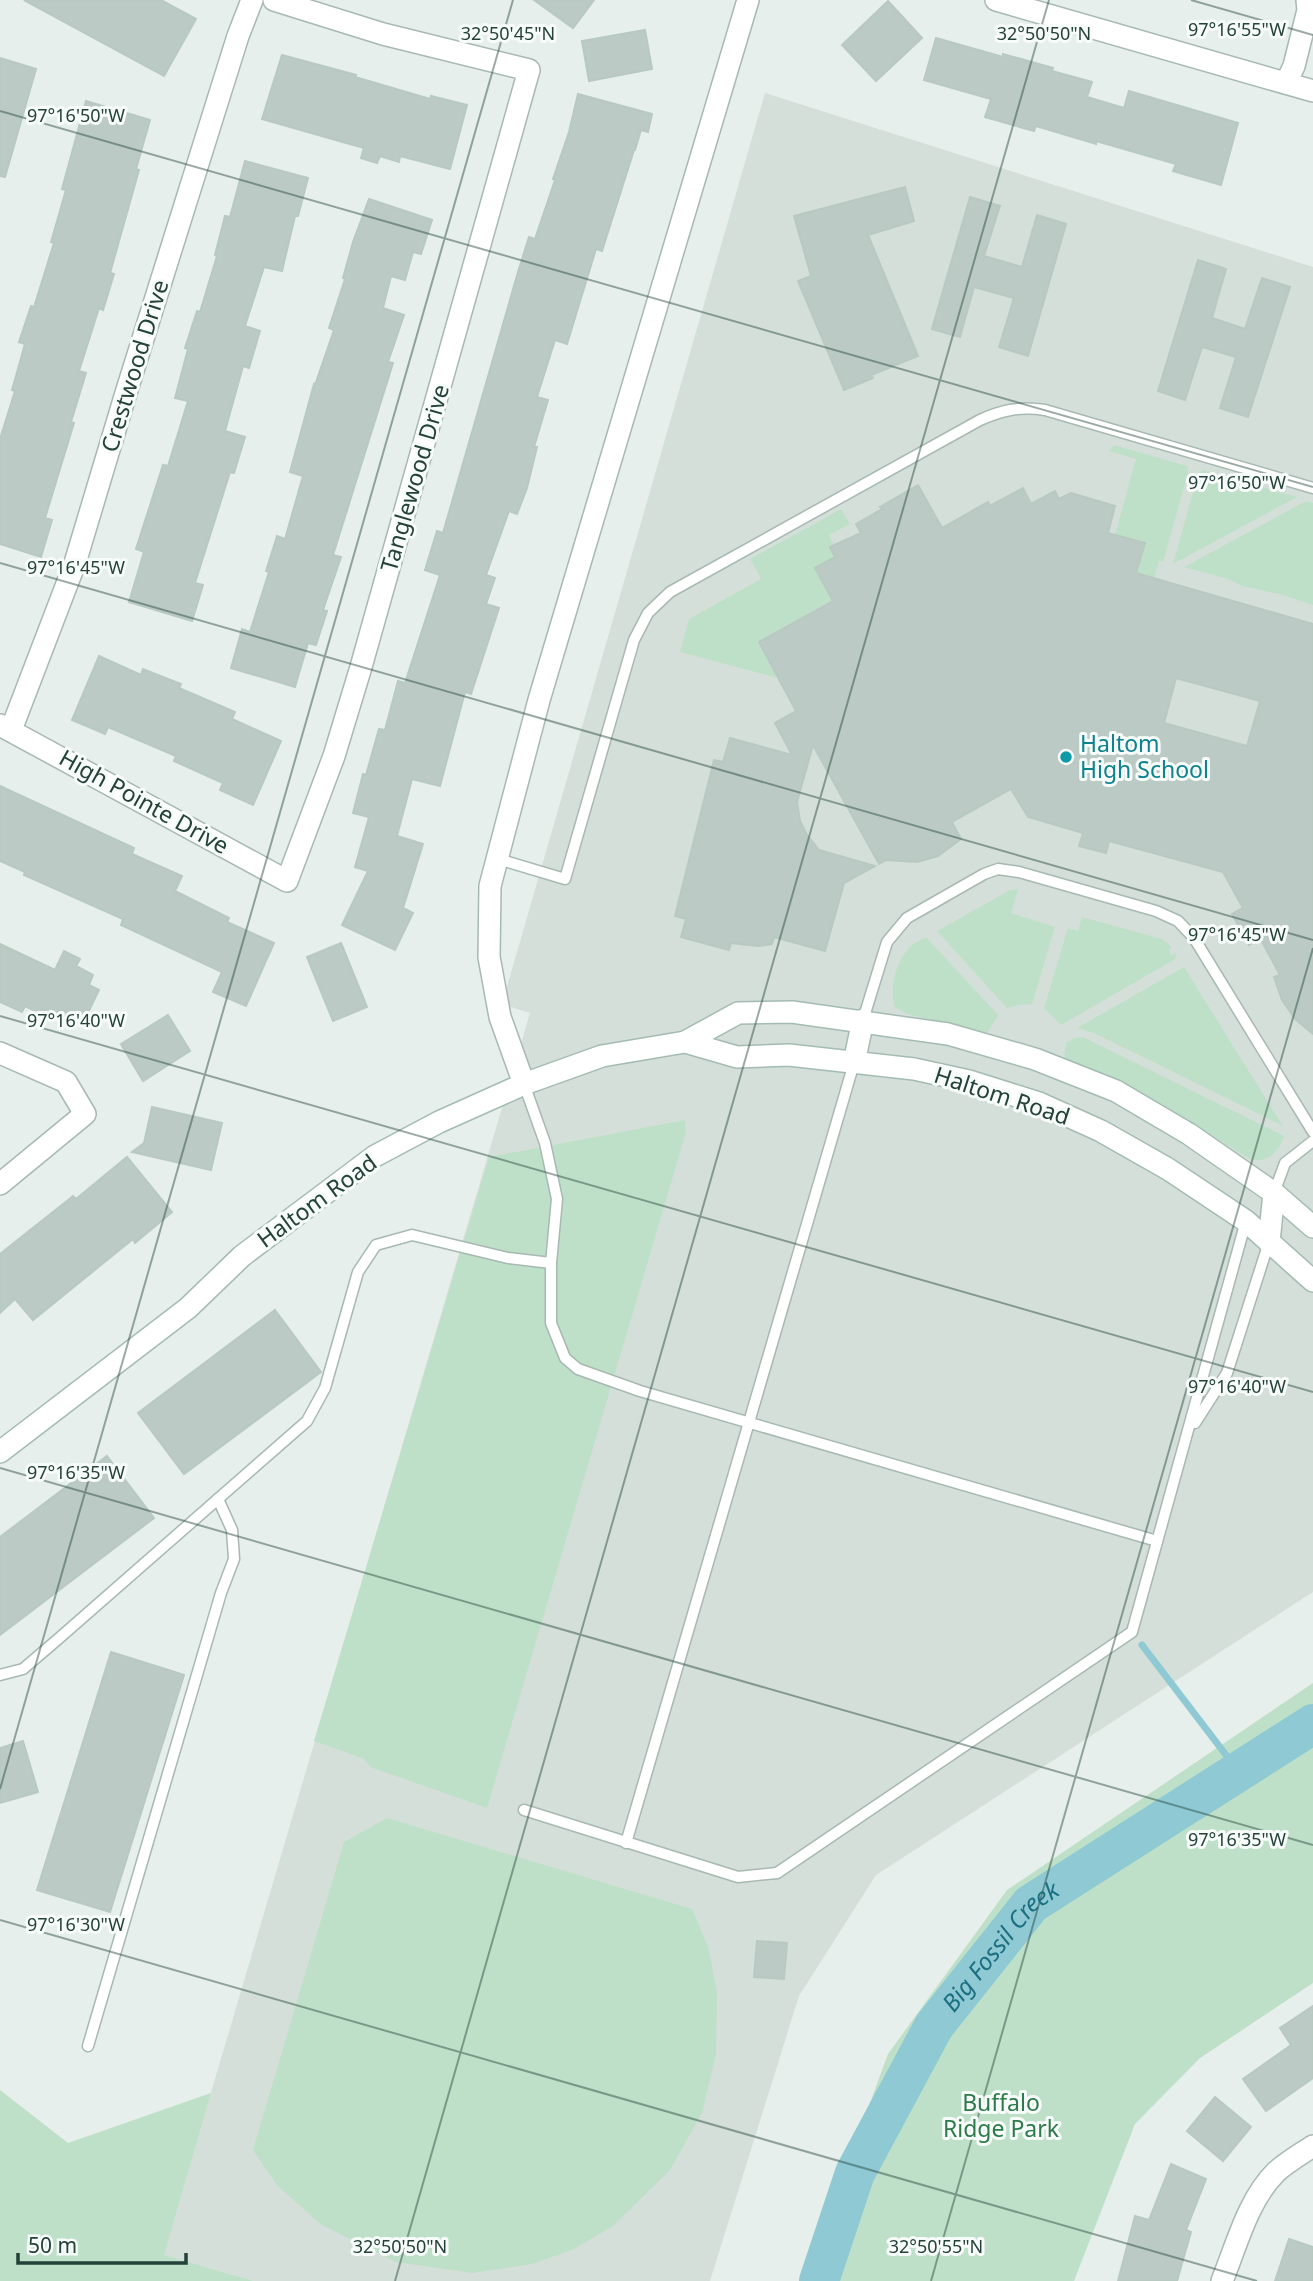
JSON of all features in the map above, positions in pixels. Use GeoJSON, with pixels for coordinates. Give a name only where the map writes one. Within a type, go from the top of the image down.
{"type":"FeatureCollection","features":[{"type":"Feature","properties":{"kind":"street","name":"Crestwood Drive"},"geometry":{"type":"LineString","coordinates":[[6,727],[75,563],[142,340],[251,0]]}},
{"type":"Feature","properties":{"kind":"street","name":"Tanglewood Drive"},"geometry":{"type":"LineString","coordinates":[[274,0],[383,34],[529,70],[362,667],[334,756],[287,881]]}},
{"type":"Feature","properties":{"kind":"street"},"geometry":{"type":"LineString","coordinates":[[524,1084],[500,1017],[489,957],[490,886],[539,701],[748,0]]}},
{"type":"Feature","properties":{"kind":"street"},"geometry":{"type":"LineString","coordinates":[[996,0],[1313,91]]}},
{"type":"Feature","properties":{"kind":"street"},"geometry":{"type":"LineString","coordinates":[[1286,83],[1297,55],[1308,10],[1307,0]]}},
{"type":"Feature","properties":{"kind":"street","name":"High Pointe Drive"},"geometry":{"type":"LineString","coordinates":[[6,727],[287,881]]}},
{"type":"Feature","properties":{"kind":"street","name":"Haltom Road"},"geometry":{"type":"LineString","coordinates":[[0,1452],[188,1308],[242,1256],[375,1156],[439,1122],[524,1084],[602,1056],[685,1042],[738,1013],[792,1012],[863,1020],[948,1034],[1035,1059],[1116,1091],[1189,1134],[1273,1194],[1313,1227]]}},
{"type":"Feature","properties":{"kind":"street"},"geometry":{"type":"LineString","coordinates":[[854,1063],[863,1020]]}},
{"type":"Feature","properties":{"kind":"street","name":"Haltom Road"},"geometry":{"type":"LineString","coordinates":[[685,1042],[737,1057],[789,1055],[914,1069],[969,1081],[1039,1103],[1101,1131],[1168,1169],[1246,1221],[1313,1281]]}},
{"type":"Feature","properties":{"kind":"street"},"geometry":{"type":"LineString","coordinates":[[0,1053],[66,1082],[85,1114],[0,1184]]}},
{"type":"Feature","properties":{"kind":"street"},"geometry":{"type":"LineString","coordinates":[[1246,1221],[1273,1194]]}},
{"type":"Feature","properties":{"kind":"street"},"geometry":{"type":"LineString","coordinates":[[1269,1242],[1273,1194]]}},
{"type":"Feature","properties":{"kind":"street"},"geometry":{"type":"LineString","coordinates":[[1222,2281],[1251,2207],[1264,2185],[1278,2169],[1313,2146]]}},
{"type":"Feature","properties":{"kind":"lane"},"geometry":{"type":"LineString","coordinates":[[498,859],[565,879],[634,640],[649,613],[670,592],[989,416],[1026,407],[1045,410],[1313,488]]}},
{"type":"Feature","properties":{"kind":"lane"},"geometry":{"type":"LineString","coordinates":[[863,1020],[887,942],[907,918],[984,874],[998,869],[1019,872],[1156,911],[1178,921],[1194,938],[1313,1132]]}},
{"type":"Feature","properties":{"kind":"lane"},"geometry":{"type":"LineString","coordinates":[[626,1843],[854,1063]]}},
{"type":"Feature","properties":{"kind":"lane"},"geometry":{"type":"LineString","coordinates":[[524,1084],[545,1143],[557,1199],[551,1263],[551,1323],[565,1358],[578,1369],[640,1391],[1157,1541]]}},
{"type":"Feature","properties":{"kind":"lane"},"geometry":{"type":"LineString","coordinates":[[1273,1194],[1285,1163],[1313,1141]]}},
{"type":"Feature","properties":{"kind":"lane"},"geometry":{"type":"LineString","coordinates":[[524,1810],[738,1877],[777,1873],[1132,1632],[1246,1221]]}},
{"type":"Feature","properties":{"kind":"lane"},"geometry":{"type":"LineString","coordinates":[[0,1675],[23,1669],[307,1421],[325,1388],[358,1272],[376,1245],[412,1235],[508,1258],[551,1263]]}},
{"type":"Feature","properties":{"kind":"lane"},"geometry":{"type":"LineString","coordinates":[[1188,1434],[1227,1374],[1269,1242]]}},
{"type":"Feature","properties":{"kind":"lane"},"geometry":{"type":"LineString","coordinates":[[88,2046],[221,1593],[234,1559],[232,1530],[218,1499]]}},
{"type":"Feature","properties":{"kind":"shaded area"},"geometry":{"type":"Polygon","coordinates":[[[765,93],[1313,267],[1313,1592],[876,1875],[799,1996],[710,2281],[254,2281],[163,2255],[530,1013],[502,1004],[765,93]]]}},
{"type":"Feature","properties":{"kind":"green space"},"geometry":{"type":"Polygon","coordinates":[[[1114,445],[1187,466],[1188,473],[1163,562],[1159,561],[1154,578],[1136,573],[1145,543],[1115,535],[1136,459],[1109,451],[1114,445]]]}},
{"type":"Feature","properties":{"kind":"green space"},"geometry":{"type":"Polygon","coordinates":[[[1203,470],[1297,497],[1173,564],[1198,474],[1203,470]]]}},
{"type":"Feature","properties":{"kind":"green space"},"geometry":{"type":"Polygon","coordinates":[[[1306,501],[1313,503],[1313,605],[1184,567],[1306,501]]]}},
{"type":"Feature","properties":{"kind":"green space"},"geometry":{"type":"Polygon","coordinates":[[[841,509],[850,524],[829,535],[834,545],[830,548],[835,557],[815,568],[833,601],[759,642],[778,678],[680,652],[689,619],[761,579],[750,559],[841,509]]]}},
{"type":"Feature","properties":{"kind":"green space"},"geometry":{"type":"Polygon","coordinates":[[[1018,889],[1011,913],[1055,927],[1032,1004],[1007,1008],[937,931],[1010,890],[1018,889]]]}},
{"type":"Feature","properties":{"kind":"green space"},"geometry":{"type":"Polygon","coordinates":[[[1082,917],[1162,939],[1172,947],[1169,950],[1171,955],[1175,953],[1177,958],[1061,1025],[1044,1008],[1068,928],[1078,931],[1082,917]]]}},
{"type":"Feature","properties":{"kind":"green space"},"geometry":{"type":"Polygon","coordinates":[[[926,937],[998,1015],[987,1033],[907,1014],[895,1007],[893,984],[898,967],[911,946],[926,937]]]}},
{"type":"Feature","properties":{"kind":"green space"},"geometry":{"type":"Polygon","coordinates":[[[1184,967],[1283,1126],[1094,1033],[1077,1028],[1184,967]]]}},
{"type":"Feature","properties":{"kind":"green space"},"geometry":{"type":"Polygon","coordinates":[[[1083,1037],[1284,1136],[1279,1147],[1267,1158],[1250,1159],[1163,1105],[1116,1080],[1064,1059],[1066,1043],[1083,1037]]]}},
{"type":"Feature","properties":{"kind":"green space"},"geometry":{"type":"Polygon","coordinates":[[[685,1120],[686,1132],[487,1808],[370,1767],[364,1759],[314,1741],[489,1157],[685,1120]]]}},
{"type":"Feature","properties":{"kind":"green space","name":"Buffalo Ridge Park"},"geometry":{"type":"Polygon","coordinates":[[[1313,1683],[1313,1983],[1200,2058],[1135,2124],[1074,2281],[804,2281],[888,2054],[1007,1890],[1313,1683]]]}},
{"type":"Feature","properties":{"kind":"green space"},"geometry":{"type":"Polygon","coordinates":[[[387,1818],[692,1909],[708,1946],[717,1992],[716,2054],[702,2113],[670,2170],[613,2226],[572,2250],[532,2264],[473,2273],[396,2262],[320,2224],[277,2185],[253,2150],[344,1842],[387,1818]]]}},
{"type":"Feature","properties":{"kind":"green space"},"geometry":{"type":"Polygon","coordinates":[[[0,2090],[68,2143],[211,2093],[164,2255],[254,2281],[0,2281],[0,2090]]]}},
{"type":"Feature","properties":{"kind":"building"},"geometry":{"type":"Polygon","coordinates":[[[24,0],[161,0],[196,19],[164,76],[24,0]]]}},
{"type":"Feature","properties":{"kind":"building"},"geometry":{"type":"Polygon","coordinates":[[[534,0],[594,0],[573,28],[534,0]]]}},
{"type":"Feature","properties":{"kind":"building"},"geometry":{"type":"Polygon","coordinates":[[[888,1],[922,38],[876,81],[842,45],[888,1]]]}},
{"type":"Feature","properties":{"kind":"building"},"geometry":{"type":"Polygon","coordinates":[[[645,30],[652,69],[589,81],[582,41],[645,30]]]}},
{"type":"Feature","properties":{"kind":"building"},"geometry":{"type":"Polygon","coordinates":[[[936,38],[1053,68],[1052,71],[1092,82],[1087,97],[1124,108],[1129,91],[1238,123],[1221,185],[1173,171],[1176,164],[1036,126],[1034,131],[985,117],[991,99],[924,80],[936,38]]]}},
{"type":"Feature","properties":{"kind":"building"},"geometry":{"type":"Polygon","coordinates":[[[282,55],[430,99],[431,96],[467,105],[450,169],[400,156],[399,162],[380,156],[377,163],[361,158],[364,148],[262,119],[282,55]]]}},
{"type":"Feature","properties":{"kind":"building"},"geometry":{"type":"Polygon","coordinates":[[[0,58],[36,69],[5,177],[0,176],[0,58]]]}},
{"type":"Feature","properties":{"kind":"building"},"geometry":{"type":"Polygon","coordinates":[[[578,94],[652,114],[648,132],[641,130],[602,251],[596,249],[567,344],[555,340],[537,397],[548,400],[534,447],[537,447],[527,488],[517,514],[509,511],[486,575],[495,578],[486,604],[499,608],[471,694],[465,692],[440,786],[412,779],[397,836],[423,844],[403,908],[413,913],[395,950],[342,925],[368,871],[355,867],[369,817],[353,813],[379,729],[385,730],[398,681],[405,683],[440,575],[425,570],[437,531],[443,533],[518,272],[529,237],[535,239],[555,180],[553,179],[578,94]]]}},
{"type":"Feature","properties":{"kind":"building"},"geometry":{"type":"Polygon","coordinates":[[[86,101],[150,120],[110,273],[114,274],[103,310],[99,308],[79,371],[86,373],[45,518],[52,520],[41,557],[0,544],[0,439],[15,391],[12,390],[25,344],[19,342],[31,306],[34,307],[54,243],[51,242],[66,190],[62,189],[86,101]]]}},
{"type":"Feature","properties":{"kind":"building"},"geometry":{"type":"Polygon","coordinates":[[[245,161],[308,178],[298,216],[295,216],[282,271],[264,267],[245,326],[260,331],[249,368],[243,366],[225,431],[245,437],[234,473],[230,472],[195,583],[203,585],[192,621],[129,602],[144,552],[136,549],[163,465],[168,466],[188,401],[175,398],[188,349],[185,348],[197,311],[200,312],[217,256],[215,255],[225,216],[230,217],[245,161]]]}},
{"type":"Feature","properties":{"kind":"building"},"geometry":{"type":"Polygon","coordinates":[[[905,187],[914,221],[868,235],[918,356],[871,375],[873,378],[844,390],[798,281],[811,276],[794,216],[905,187]]]}},
{"type":"Feature","properties":{"kind":"building"},"geometry":{"type":"Polygon","coordinates":[[[970,197],[1000,206],[984,256],[1022,267],[1037,215],[1066,224],[1028,356],[999,347],[1014,298],[974,287],[960,337],[932,329],[970,197]]]}},
{"type":"Feature","properties":{"kind":"building"},"geometry":{"type":"Polygon","coordinates":[[[369,199],[432,220],[421,254],[413,252],[405,280],[391,276],[383,308],[404,315],[388,362],[393,363],[333,555],[341,557],[323,610],[327,611],[316,645],[308,643],[295,687],[231,668],[242,629],[250,632],[277,536],[285,539],[303,476],[290,472],[314,384],[334,330],[329,328],[345,279],[343,278],[353,242],[369,199]]]}},
{"type":"Feature","properties":{"kind":"building"},"geometry":{"type":"Polygon","coordinates":[[[1198,260],[1226,269],[1212,318],[1245,329],[1262,278],[1290,287],[1248,417],[1220,408],[1236,357],[1202,347],[1185,400],[1158,391],[1198,260]]]}},
{"type":"Feature","properties":{"kind":"building","name":"Haltom High School"},"geometry":{"type":"Polygon","coordinates":[[[918,485],[942,528],[988,502],[990,506],[1023,488],[1031,504],[1055,491],[1059,499],[1071,493],[1115,506],[1108,533],[1145,543],[1136,573],[1313,624],[1313,1034],[1295,1019],[1282,1000],[1274,977],[1280,975],[1260,938],[1249,945],[1232,914],[1243,908],[1223,872],[1109,841],[1106,853],[1079,846],[1083,833],[1028,817],[1011,789],[952,822],[961,839],[938,856],[917,862],[886,860],[879,864],[813,745],[797,802],[800,821],[807,835],[819,850],[875,866],[844,883],[825,951],[774,937],[772,944],[758,946],[731,943],[729,950],[681,937],[686,919],[675,916],[714,760],[723,762],[730,738],[792,755],[775,723],[796,711],[759,642],[833,601],[815,568],[835,557],[830,547],[861,533],[856,524],[882,509],[880,507],[918,485]],[[1176,678],[1164,723],[1247,746],[1260,701],[1176,678]]]}},
{"type":"Feature","properties":{"kind":"building"},"geometry":{"type":"Polygon","coordinates":[[[99,656],[141,675],[143,669],[181,684],[179,688],[235,712],[232,719],[281,741],[253,805],[220,790],[223,783],[174,761],[176,756],[108,727],[105,734],[72,720],[99,656]]]}},
{"type":"Feature","properties":{"kind":"building"},"geometry":{"type":"Polygon","coordinates":[[[0,786],[134,848],[132,854],[182,876],[175,891],[229,918],[227,922],[274,943],[246,1006],[213,992],[222,972],[121,925],[123,919],[24,875],[25,872],[0,861],[0,786]]]}},
{"type":"Feature","properties":{"kind":"building"},"geometry":{"type":"Polygon","coordinates":[[[341,943],[367,1007],[333,1021],[307,957],[341,943]]]}},
{"type":"Feature","properties":{"kind":"building"},"geometry":{"type":"Polygon","coordinates":[[[0,944],[55,970],[64,951],[80,959],[76,966],[93,975],[89,985],[99,990],[82,1025],[54,1012],[51,1019],[25,1006],[22,1012],[0,1002],[0,944]]]}},
{"type":"Feature","properties":{"kind":"building"},"geometry":{"type":"Polygon","coordinates":[[[168,1015],[190,1051],[143,1081],[121,1044],[168,1015]]]}},
{"type":"Feature","properties":{"kind":"building"},"geometry":{"type":"Polygon","coordinates":[[[152,1107],[222,1123],[211,1170],[132,1152],[144,1143],[152,1107]]]}},
{"type":"Feature","properties":{"kind":"building"},"geometry":{"type":"Polygon","coordinates":[[[127,1157],[172,1212],[135,1243],[133,1239],[33,1320],[15,1299],[0,1313],[0,1254],[73,1196],[76,1199],[127,1157]]]}},
{"type":"Feature","properties":{"kind":"building"},"geometry":{"type":"Polygon","coordinates":[[[275,1310],[321,1372],[184,1474],[138,1413],[275,1310]]]}},
{"type":"Feature","properties":{"kind":"building"},"geometry":{"type":"Polygon","coordinates":[[[107,1456],[154,1518],[0,1635],[0,1537],[107,1456]]]}},
{"type":"Feature","properties":{"kind":"building"},"geometry":{"type":"Polygon","coordinates":[[[111,1652],[184,1675],[110,1912],[37,1890],[111,1652]]]}},
{"type":"Feature","properties":{"kind":"building"},"geometry":{"type":"Polygon","coordinates":[[[23,1741],[38,1792],[0,1803],[0,1748],[23,1741]]]}},
{"type":"Feature","properties":{"kind":"building"},"geometry":{"type":"Polygon","coordinates":[[[757,1941],[787,1943],[784,1979],[754,1977],[757,1941]]]}},
{"type":"Feature","properties":{"kind":"building"},"geometry":{"type":"Polygon","coordinates":[[[1313,2006],[1313,2078],[1266,2111],[1243,2079],[1291,2045],[1280,2028],[1313,2006]]]}},
{"type":"Feature","properties":{"kind":"building"},"geometry":{"type":"Polygon","coordinates":[[[1215,2097],[1251,2127],[1223,2161],[1187,2131],[1215,2097]]]}},
{"type":"Feature","properties":{"kind":"building"},"geometry":{"type":"Polygon","coordinates":[[[1171,2164],[1206,2179],[1186,2230],[1191,2232],[1177,2281],[1118,2281],[1135,2216],[1149,2220],[1171,2164]]]}},
{"type":"Feature","properties":{"kind":"building"},"geometry":{"type":"Polygon","coordinates":[[[1289,2239],[1313,2247],[1313,2281],[1275,2281],[1289,2239]]]}},
{"type":"Feature","properties":{"kind":"waterway"},"geometry":{"type":"LineString","coordinates":[[1142,1645],[1239,1772]]}},
{"type":"Feature","properties":{"kind":"waterway","name":"Big Fossil Creek"},"geometry":{"type":"LineString","coordinates":[[819,2281],[855,2173],[934,2026],[1031,1904],[1313,1724]]}},
{"type":"Feature","properties":{"kind":"place","name":"Haltom High School"},"geometry":{"type":"Point","coordinates":[1066,757]}}]}
